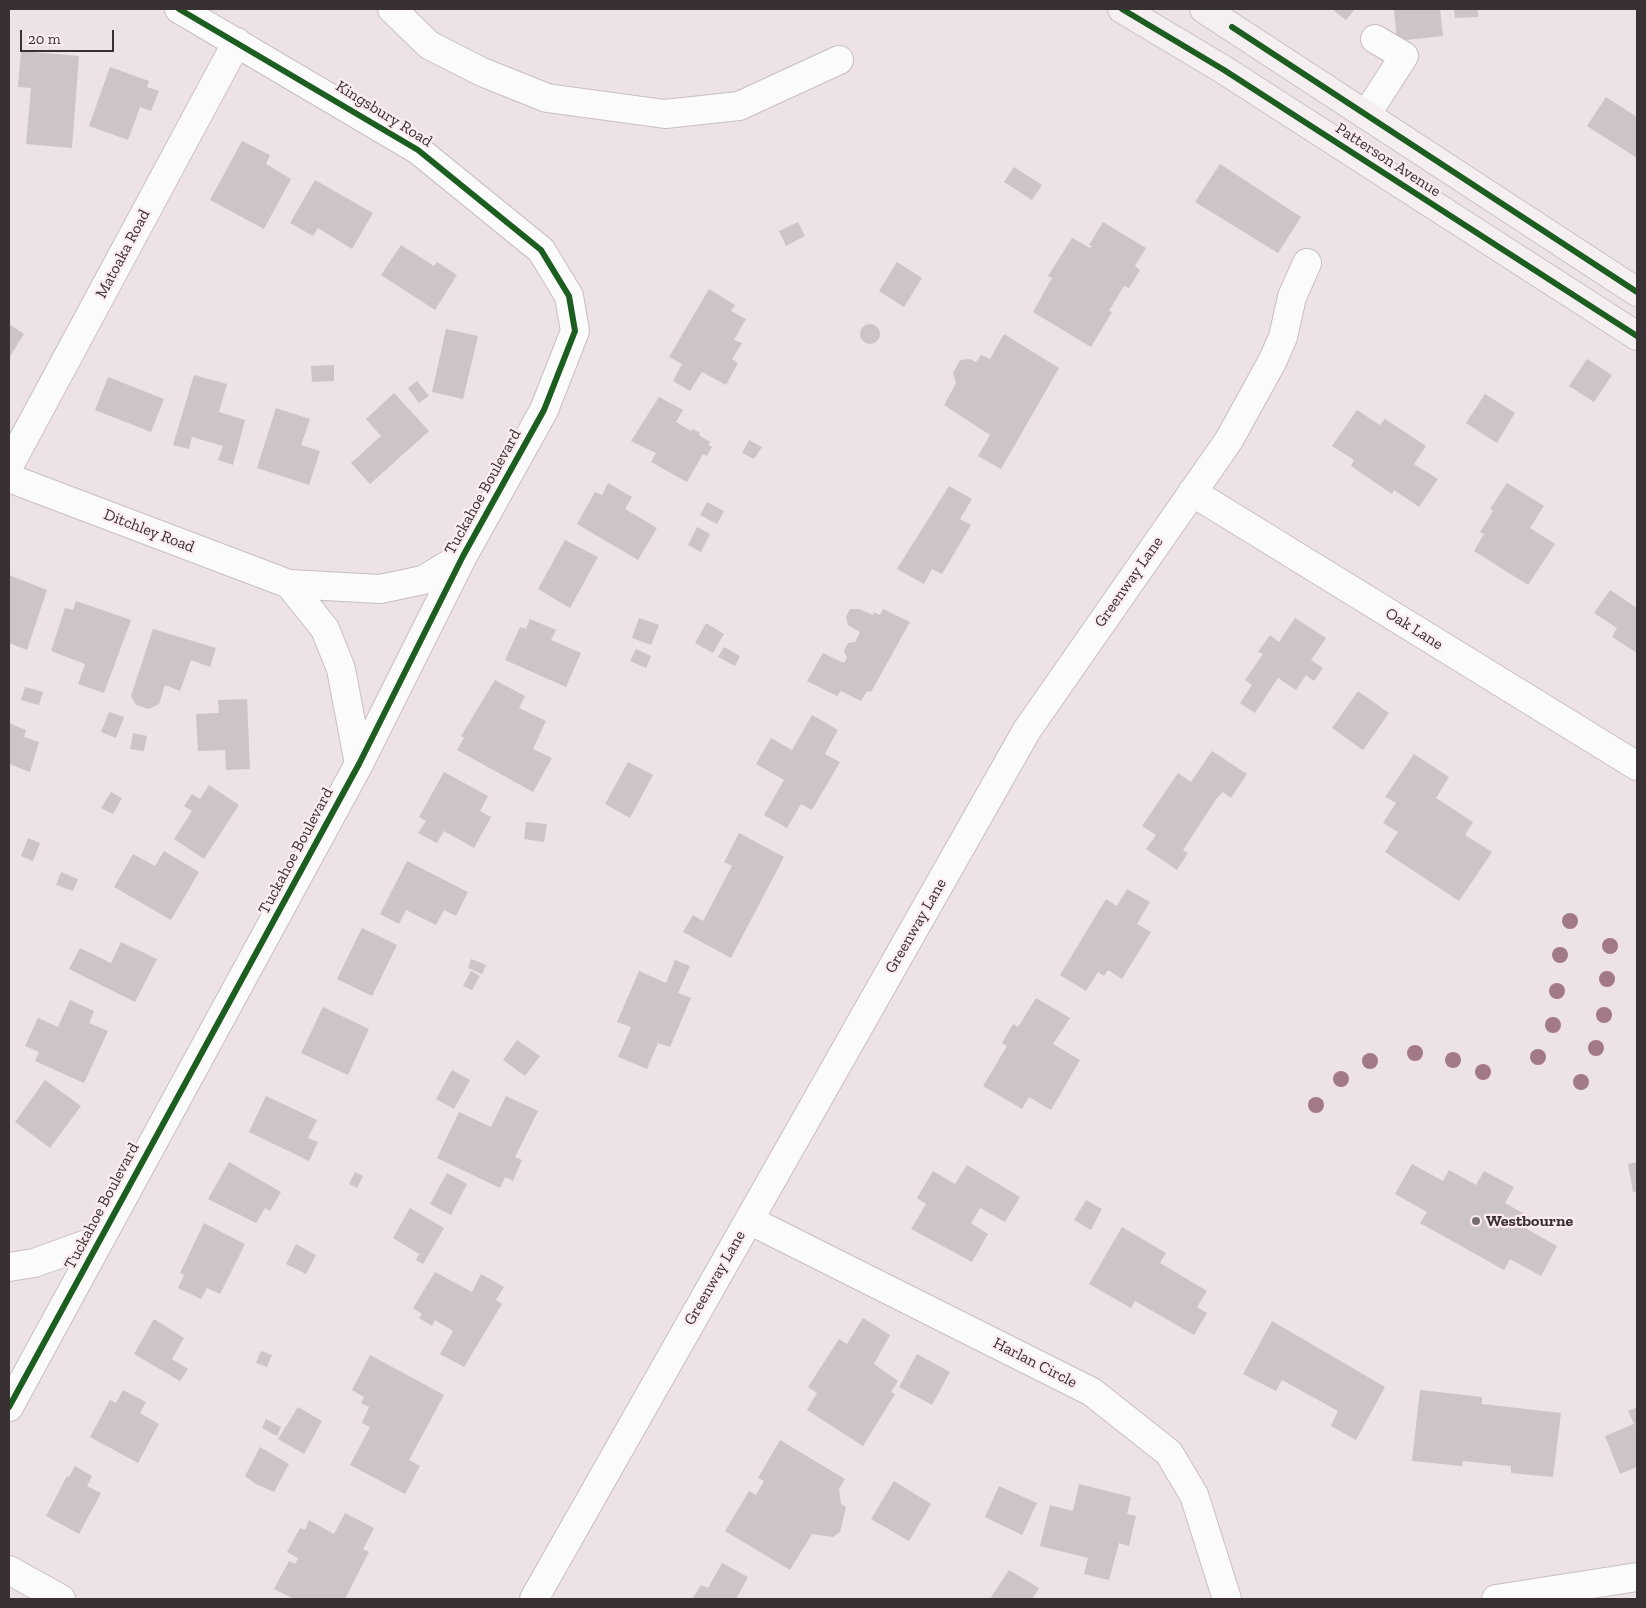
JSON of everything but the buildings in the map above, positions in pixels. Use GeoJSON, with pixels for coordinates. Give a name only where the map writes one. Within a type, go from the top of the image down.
{"type":"FeatureCollection","features":[{"type":"Feature","properties":{"kind":"main road","name":"Patterson Avenue"},"geometry":{"type":"LineString","coordinates":[[1122,9],[1224,70],[1637,336]]}},
{"type":"Feature","properties":{"kind":"main road","name":"Patterson Avenue"},"geometry":{"type":"LineString","coordinates":[[1204,9],[1227,18],[1366,115],[1637,292]]}},
{"type":"Feature","properties":{"kind":"street","name":"Kingsbury Road"},"geometry":{"type":"LineString","coordinates":[[179,9],[238,42],[418,150],[541,250],[569,296]]}},
{"type":"Feature","properties":{"kind":"street"},"geometry":{"type":"LineString","coordinates":[[392,9],[429,46],[482,72],[546,98],[665,114],[739,106],[839,60]]}},
{"type":"Feature","properties":{"kind":"street"},"geometry":{"type":"LineString","coordinates":[[1366,115],[1404,56],[1375,39]]}},
{"type":"Feature","properties":{"kind":"street","name":"Matoaka Road"},"geometry":{"type":"LineString","coordinates":[[9,466],[238,42]]}},
{"type":"Feature","properties":{"kind":"street","name":"Greenway Lane"},"geometry":{"type":"LineString","coordinates":[[534,1599],[1027,730],[1229,440],[1273,360],[1283,337],[1292,297],[1307,263]]}},
{"type":"Feature","properties":{"kind":"street","name":"Tuckahoe Boulevard"},"geometry":{"type":"LineString","coordinates":[[9,1407],[98,1240],[359,764],[463,556],[544,410],[575,331],[569,296]]}},
{"type":"Feature","properties":{"kind":"street","name":"Ditchley Road"},"geometry":{"type":"LineString","coordinates":[[9,478],[288,584],[380,589],[423,580],[463,556]]}},
{"type":"Feature","properties":{"kind":"street","name":"Oak Lane"},"geometry":{"type":"LineString","coordinates":[[1192,492],[1637,766]]}},
{"type":"Feature","properties":{"kind":"street","name":"Ditchley Road"},"geometry":{"type":"LineString","coordinates":[[288,584],[325,629],[341,669],[359,764]]}},
{"type":"Feature","properties":{"kind":"street","name":"Harlan Circle"},"geometry":{"type":"LineString","coordinates":[[749,1220],[1092,1392],[1169,1453],[1194,1496],[1227,1599]]}},
{"type":"Feature","properties":{"kind":"street"},"geometry":{"type":"LineString","coordinates":[[9,1267],[34,1263],[98,1240]]}},
{"type":"Feature","properties":{"kind":"street"},"geometry":{"type":"LineString","coordinates":[[9,1570],[61,1599]]}},
{"type":"Feature","properties":{"kind":"street"},"geometry":{"type":"LineString","coordinates":[[1496,1599],[1637,1576]]}},
{"type":"Feature","properties":{"kind":"cycle path"},"geometry":{"type":"LineString","coordinates":[[9,1407],[359,764],[463,556],[544,410],[575,331],[569,296],[541,250],[418,150],[179,9]]}},
{"type":"Feature","properties":{"kind":"cycle path"},"geometry":{"type":"LineString","coordinates":[[1122,9],[1224,70],[1637,336]]}},
{"type":"Feature","properties":{"kind":"cycle path"},"geometry":{"type":"LineString","coordinates":[[1232,27],[1637,292]]}},
{"type":"Feature","properties":{"kind":"place","name":"Westbourne"},"geometry":{"type":"Point","coordinates":[1476,1221]}}]}
